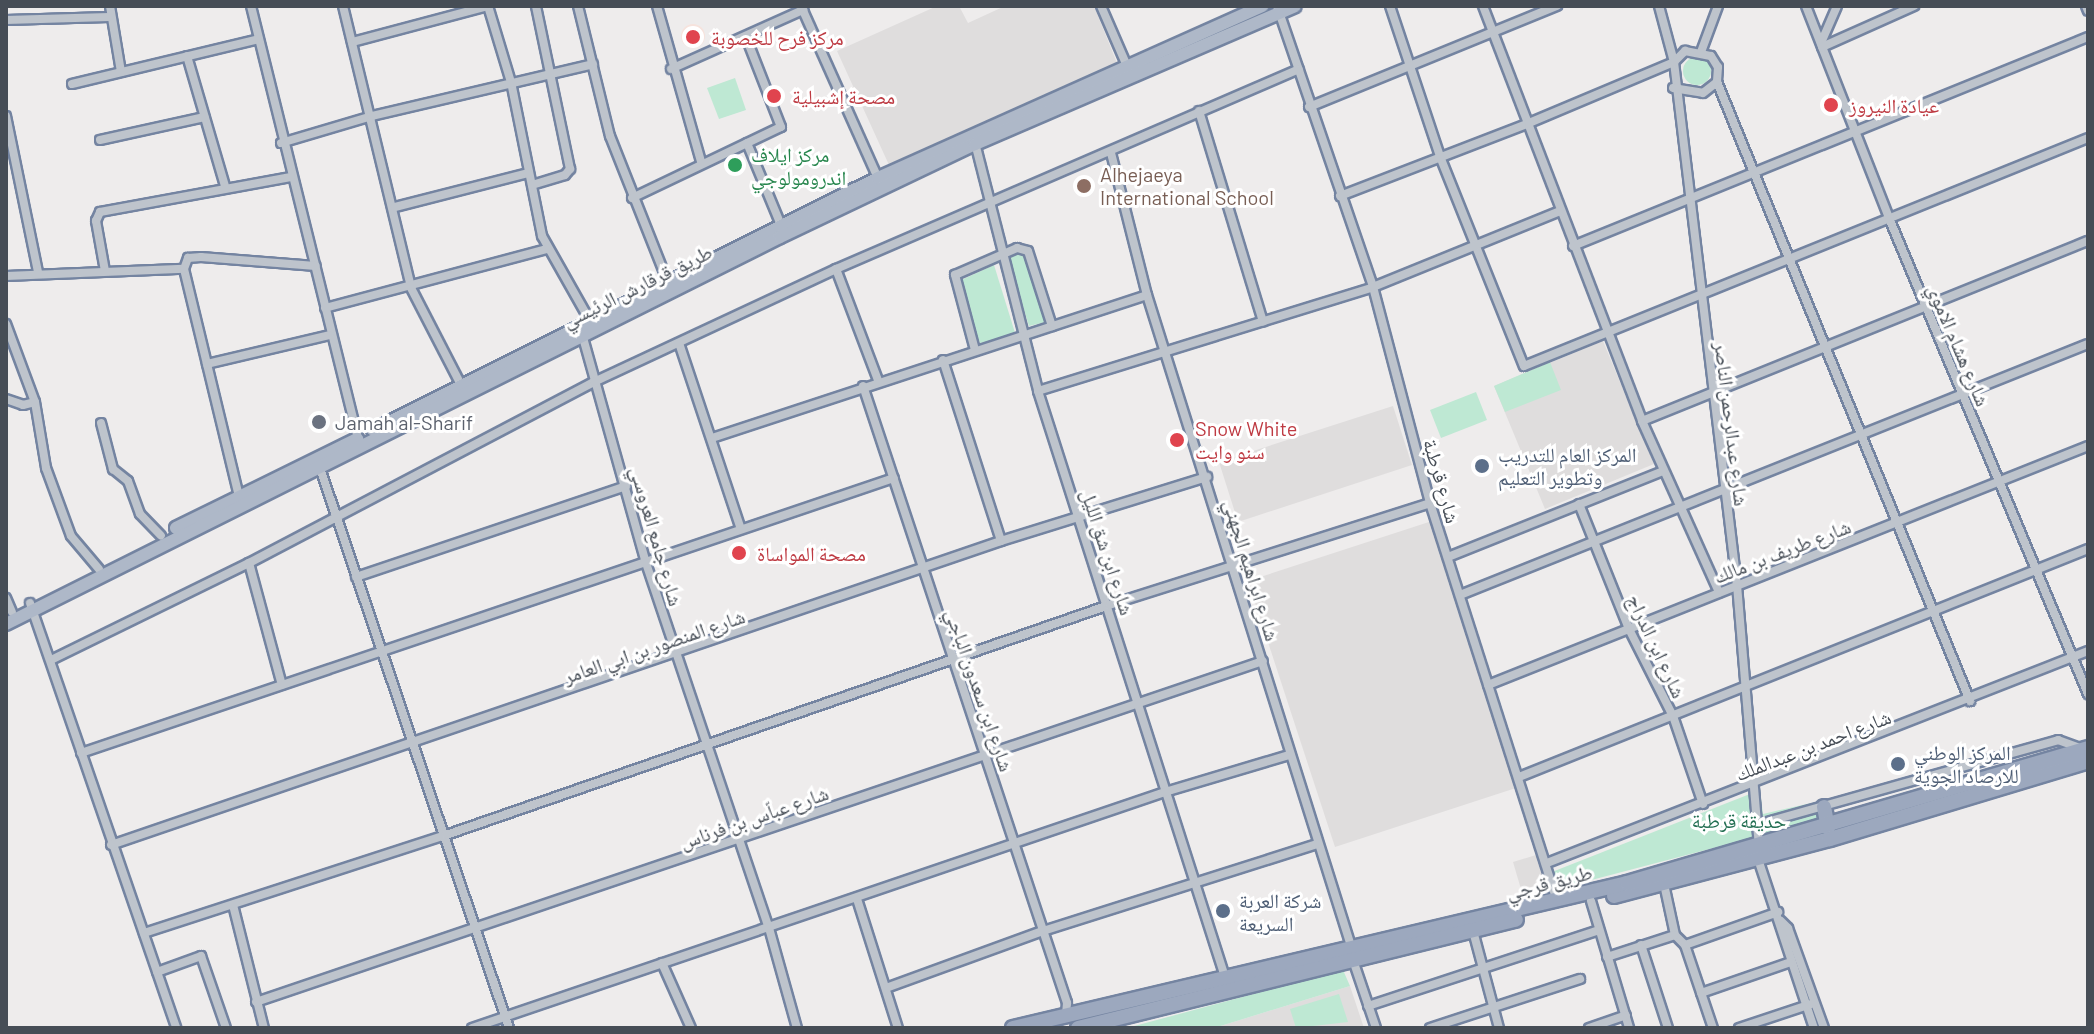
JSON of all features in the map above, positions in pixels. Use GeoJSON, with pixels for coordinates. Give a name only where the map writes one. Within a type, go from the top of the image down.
{"type":"FeatureCollection","features":[{"type":"Feature","properties":{"kind":"highway","name":"طريق قرجي"},"geometry":{"type":"LineString","coordinates":[[1078,1028],[1557,901],[1758,854],[1828,828],[2087,753]]}},
{"type":"Feature","properties":{"kind":"highway","name":"طريق قرجي"},"geometry":{"type":"LineString","coordinates":[[1013,1028],[1071,1010],[1225,977],[1473,931],[1664,884],[2087,753]]}},
{"type":"Feature","properties":{"kind":"highway"},"geometry":{"type":"LineString","coordinates":[[1824,807],[1828,828]]}},
{"type":"Feature","properties":{"kind":"highway"},"geometry":{"type":"LineString","coordinates":[[1110,1028],[1138,1010]]}},
{"type":"Feature","properties":{"kind":"main road","name":"طريق قرقارش الرئيسي"},"geometry":{"type":"LineString","coordinates":[[32,606],[161,536],[239,496],[318,461],[461,385],[1127,66],[1262,6]]}},
{"type":"Feature","properties":{"kind":"main road","name":"طريق قرقارش الرئيسي"},"geometry":{"type":"LineString","coordinates":[[8,617],[584,326],[667,280],[878,178],[1278,9],[1295,6]]}},
{"type":"Feature","properties":{"kind":"street"},"geometry":{"type":"LineString","coordinates":[[110,6],[109,17],[121,72]]}},
{"type":"Feature","properties":{"kind":"street"},"geometry":{"type":"LineString","coordinates":[[251,6],[281,143],[316,266],[330,335],[358,438]]}},
{"type":"Feature","properties":{"kind":"street"},"geometry":{"type":"LineString","coordinates":[[343,6],[395,207],[411,288],[461,385]]}},
{"type":"Feature","properties":{"kind":"street"},"geometry":{"type":"LineString","coordinates":[[352,42],[488,6]]}},
{"type":"Feature","properties":{"kind":"street","name":"شارع جامع العروسي"},"geometry":{"type":"LineString","coordinates":[[488,6],[511,82],[528,173],[547,249],[584,326],[594,382],[646,563],[769,928],[797,1028]]}},
{"type":"Feature","properties":{"kind":"street"},"geometry":{"type":"LineString","coordinates":[[532,185],[565,175],[570,169],[554,73],[536,6]]}},
{"type":"Feature","properties":{"kind":"street"},"geometry":{"type":"LineString","coordinates":[[578,6],[632,198],[667,280]]}},
{"type":"Feature","properties":{"kind":"street"},"geometry":{"type":"LineString","coordinates":[[657,6],[671,69],[701,162]]}},
{"type":"Feature","properties":{"kind":"street"},"geometry":{"type":"LineString","coordinates":[[1101,6],[1127,66]]}},
{"type":"Feature","properties":{"kind":"street"},"geometry":{"type":"LineString","coordinates":[[1390,6],[1441,159],[1521,365],[2088,138]]}},
{"type":"Feature","properties":{"kind":"street"},"geometry":{"type":"LineString","coordinates":[[1483,6],[1642,421],[1719,592]]}},
{"type":"Feature","properties":{"kind":"street"},"geometry":{"type":"LineString","coordinates":[[1309,107],[1557,6]]}},
{"type":"Feature","properties":{"kind":"street","name":"شارع عبدالرحمن الناصر"},"geometry":{"type":"LineString","coordinates":[[1659,6],[1674,62],[1673,88],[1690,198],[1699,296],[1737,585],[1758,854],[1780,916]]}},
{"type":"Feature","properties":{"kind":"street"},"geometry":{"type":"LineString","coordinates":[[1701,52],[1718,6]]}},
{"type":"Feature","properties":{"kind":"street","name":"شارع هشام الاموي"},"geometry":{"type":"LineString","coordinates":[[1806,6],[1962,397],[2002,481],[2088,694]]}},
{"type":"Feature","properties":{"kind":"street"},"geometry":{"type":"LineString","coordinates":[[1822,45],[1837,6]]}},
{"type":"Feature","properties":{"kind":"street"},"geometry":{"type":"LineString","coordinates":[[1822,45],[1914,6]]}},
{"type":"Feature","properties":{"kind":"street"},"geometry":{"type":"LineString","coordinates":[[671,69],[746,37],[802,8],[878,178]]}},
{"type":"Feature","properties":{"kind":"street","name":"شارع قرطبة"},"geometry":{"type":"LineString","coordinates":[[1278,9],[1373,287],[1430,503],[1557,901]]}},
{"type":"Feature","properties":{"kind":"street"},"geometry":{"type":"LineString","coordinates":[[6,20],[109,17]]}},
{"type":"Feature","properties":{"kind":"street"},"geometry":{"type":"LineString","coordinates":[[632,198],[782,124],[746,37]]}},
{"type":"Feature","properties":{"kind":"street"},"geometry":{"type":"LineString","coordinates":[[1573,246],[2088,37]]}},
{"type":"Feature","properties":{"kind":"street"},"geometry":{"type":"LineString","coordinates":[[72,84],[259,39]]}},
{"type":"Feature","properties":{"kind":"street"},"geometry":{"type":"LineString","coordinates":[[1340,196],[1529,123],[1674,62],[1685,51],[1701,52],[1716,61],[1717,82],[1793,257],[1970,701]]}},
{"type":"Feature","properties":{"kind":"street"},"geometry":{"type":"LineString","coordinates":[[187,56],[225,186]]}},
{"type":"Feature","properties":{"kind":"street"},"geometry":{"type":"LineString","coordinates":[[281,143],[372,116],[593,64]]}},
{"type":"Feature","properties":{"kind":"street"},"geometry":{"type":"LineString","coordinates":[[51,660],[249,563],[594,382],[836,269],[1111,153],[1199,111],[1299,69]]}},
{"type":"Feature","properties":{"kind":"street"},"geometry":{"type":"LineString","coordinates":[[1673,88],[1703,93],[1717,82]]}},
{"type":"Feature","properties":{"kind":"street"},"geometry":{"type":"LineString","coordinates":[[1199,111],[1263,322]]}},
{"type":"Feature","properties":{"kind":"street"},"geometry":{"type":"LineString","coordinates":[[6,116],[38,272]]}},
{"type":"Feature","properties":{"kind":"street"},"geometry":{"type":"LineString","coordinates":[[100,140],[205,117]]}},
{"type":"Feature","properties":{"kind":"street","name":"شارع ابن شق الليل"},"geometry":{"type":"LineString","coordinates":[[974,139],[988,205],[1005,252],[1038,391],[1109,605],[1225,977]]}},
{"type":"Feature","properties":{"kind":"street"},"geometry":{"type":"LineString","coordinates":[[747,143],[781,225]]}},
{"type":"Feature","properties":{"kind":"street","name":"شارع ابراهيم الجهني"},"geometry":{"type":"LineString","coordinates":[[1111,153],[1147,295],[1207,477],[1289,755],[1376,1028]]}},
{"type":"Feature","properties":{"kind":"street"},"geometry":{"type":"LineString","coordinates":[[395,207],[528,173]]}},
{"type":"Feature","properties":{"kind":"street"},"geometry":{"type":"LineString","coordinates":[[105,271],[96,221],[100,212],[225,186],[291,177]]}},
{"type":"Feature","properties":{"kind":"street"},"geometry":{"type":"LineString","coordinates":[[1038,391],[1373,287],[1560,211]]}},
{"type":"Feature","properties":{"kind":"street"},"geometry":{"type":"LineString","coordinates":[[1642,421],[2088,241]]}},
{"type":"Feature","properties":{"kind":"street"},"geometry":{"type":"LineString","coordinates":[[325,308],[411,288],[547,249]]}},
{"type":"Feature","properties":{"kind":"street"},"geometry":{"type":"LineString","coordinates":[[975,350],[954,277],[1005,252],[1028,251],[1052,326]]}},
{"type":"Feature","properties":{"kind":"street"},"geometry":{"type":"LineString","coordinates":[[239,496],[184,269],[188,258],[201,257],[316,266]]}},
{"type":"Feature","properties":{"kind":"street"},"geometry":{"type":"LineString","coordinates":[[6,276],[38,272],[184,269]]}},
{"type":"Feature","properties":{"kind":"street"},"geometry":{"type":"LineString","coordinates":[[836,269],[878,380]]}},
{"type":"Feature","properties":{"kind":"street"},"geometry":{"type":"LineString","coordinates":[[712,438],[878,380],[1147,295]]}},
{"type":"Feature","properties":{"kind":"street"},"geometry":{"type":"LineString","coordinates":[[6,324],[35,402],[46,468],[71,536],[99,569]]}},
{"type":"Feature","properties":{"kind":"street"},"geometry":{"type":"LineString","coordinates":[[207,364],[330,335]]}},
{"type":"Feature","properties":{"kind":"street"},"geometry":{"type":"LineString","coordinates":[[679,343],[741,529]]}},
{"type":"Feature","properties":{"kind":"street"},"geometry":{"type":"LineString","coordinates":[[1460,595],[1962,397],[2088,344]]}},
{"type":"Feature","properties":{"kind":"street"},"geometry":{"type":"LineString","coordinates":[[943,360],[1001,541]]}},
{"type":"Feature","properties":{"kind":"street","name":"شارع ابن سعدون الباجي"},"geometry":{"type":"LineString","coordinates":[[863,386],[921,569],[1071,1010]]}},
{"type":"Feature","properties":{"kind":"street"},"geometry":{"type":"LineString","coordinates":[[6,399],[23,405],[35,402]]}},
{"type":"Feature","properties":{"kind":"street"},"geometry":{"type":"LineString","coordinates":[[101,423],[113,469],[128,481],[140,514],[161,536]]}},
{"type":"Feature","properties":{"kind":"street","name":"شارع طريف بن مالك"},"geometry":{"type":"LineString","coordinates":[[1488,685],[2088,446]]}},
{"type":"Feature","properties":{"kind":"street"},"geometry":{"type":"LineString","coordinates":[[318,461],[379,652],[415,740],[509,1028]]}},
{"type":"Feature","properties":{"kind":"street"},"geometry":{"type":"LineString","coordinates":[[1448,557],[1663,471]]}},
{"type":"Feature","properties":{"kind":"street","name":"شارع المنصور بن ابي العامر"},"geometry":{"type":"LineString","coordinates":[[111,845],[415,740],[676,656],[1001,541],[1207,477]]}},
{"type":"Feature","properties":{"kind":"street"},"geometry":{"type":"LineString","coordinates":[[81,753],[894,478]]}},
{"type":"Feature","properties":{"kind":"street"},"geometry":{"type":"LineString","coordinates":[[356,577],[626,486]]}},
{"type":"Feature","properties":{"kind":"street"},"geometry":{"type":"LineString","coordinates":[[144,933],[446,835],[1109,605],[1234,569],[1430,503]]}},
{"type":"Feature","properties":{"kind":"street","name":"شارع ابن الدراج"},"geometry":{"type":"LineString","coordinates":[[1579,504],[1629,629],[1673,716],[1703,804]]}},
{"type":"Feature","properties":{"kind":"street"},"geometry":{"type":"LineString","coordinates":[[1519,777],[2088,549]]}},
{"type":"Feature","properties":{"kind":"street"},"geometry":{"type":"LineString","coordinates":[[249,563],[282,685]]}},
{"type":"Feature","properties":{"kind":"street"},"geometry":{"type":"LineString","coordinates":[[6,598],[8,617]]}},
{"type":"Feature","properties":{"kind":"street"},"geometry":{"type":"LineString","coordinates":[[32,606],[111,845],[176,1028]]}},
{"type":"Feature","properties":{"kind":"street","name":"شارع احمد بن عبدالملك"},"geometry":{"type":"LineString","coordinates":[[1547,863],[1970,701],[2088,651]]}},
{"type":"Feature","properties":{"kind":"street","name":"شارع عباّس بن فرناس"},"geometry":{"type":"LineString","coordinates":[[256,1002],[986,755],[1137,700],[1263,661]]}},
{"type":"Feature","properties":{"kind":"street"},"geometry":{"type":"LineString","coordinates":[[1756,825],[2058,740],[2087,753]]}},
{"type":"Feature","properties":{"kind":"street"},"geometry":{"type":"LineString","coordinates":[[472,1028],[1165,792],[1289,755]]}},
{"type":"Feature","properties":{"kind":"street"},"geometry":{"type":"LineString","coordinates":[[886,988],[1043,931],[1318,844]]}},
{"type":"Feature","properties":{"kind":"street"},"geometry":{"type":"LineString","coordinates":[[1664,884],[1675,935],[1685,945],[1713,1028]]}},
{"type":"Feature","properties":{"kind":"street"},"geometry":{"type":"LineString","coordinates":[[857,899],[898,1028]]}},
{"type":"Feature","properties":{"kind":"street"},"geometry":{"type":"LineString","coordinates":[[1591,901],[1629,1028]]}},
{"type":"Feature","properties":{"kind":"street"},"geometry":{"type":"LineString","coordinates":[[233,905],[264,1028]]}},
{"type":"Feature","properties":{"kind":"street"},"geometry":{"type":"LineString","coordinates":[[1685,945],[1780,916]]}},
{"type":"Feature","properties":{"kind":"street"},"geometry":{"type":"LineString","coordinates":[[1780,916],[1791,962],[1824,1028]]}},
{"type":"Feature","properties":{"kind":"street"},"geometry":{"type":"LineString","coordinates":[[1780,916],[1811,1004],[1814,1028]]}},
{"type":"Feature","properties":{"kind":"street"},"geometry":{"type":"LineString","coordinates":[[1368,1006],[1599,930]]}},
{"type":"Feature","properties":{"kind":"street"},"geometry":{"type":"LineString","coordinates":[[1473,931],[1499,1028]]}},
{"type":"Feature","properties":{"kind":"street"},"geometry":{"type":"LineString","coordinates":[[1607,957],[1675,935]]}},
{"type":"Feature","properties":{"kind":"street"},"geometry":{"type":"LineString","coordinates":[[1641,945],[1668,1028]]}},
{"type":"Feature","properties":{"kind":"street"},"geometry":{"type":"LineString","coordinates":[[157,972],[201,956],[226,1028]]}},
{"type":"Feature","properties":{"kind":"street"},"geometry":{"type":"LineString","coordinates":[[1701,993],[1791,962]]}},
{"type":"Feature","properties":{"kind":"street"},"geometry":{"type":"LineString","coordinates":[[662,963],[691,1028]]}},
{"type":"Feature","properties":{"kind":"street"},"geometry":{"type":"LineString","coordinates":[[1430,1028],[1580,979]]}},
{"type":"Feature","properties":{"kind":"street"},"geometry":{"type":"LineString","coordinates":[[1739,1028],[1754,1026],[1811,1004]]}},
{"type":"Feature","properties":{"kind":"street"},"geometry":{"type":"LineString","coordinates":[[1589,1028],[1626,1015]]}},
{"type":"Feature","properties":{"kind":"shaded area"},"geometry":{"type":"Polygon","coordinates":[[[937,6],[959,6],[968,23],[1005,6],[1094,6],[1117,63],[889,165],[837,51],[937,6]]]}},
{"type":"Feature","properties":{"kind":"shaded area","name":"مركز فرح للخصوبة"},"geometry":{"type":"Polygon","coordinates":[[[693,24],[704,31],[705,36],[698,47],[693,48],[682,41],[681,36],[688,25],[693,24]]]}},
{"type":"Feature","properties":{"kind":"shaded area"},"geometry":{"type":"Polygon","coordinates":[[[1603,341],[1654,464],[1545,509],[1494,386],[1603,341]]]}},
{"type":"Feature","properties":{"kind":"shaded area"},"geometry":{"type":"Polygon","coordinates":[[[1393,406],[1412,465],[1238,522],[1219,462],[1393,406]]]}},
{"type":"Feature","properties":{"kind":"shaded area"},"geometry":{"type":"Polygon","coordinates":[[[1432,521],[1519,787],[1335,847],[1248,581],[1432,521]]]}},
{"type":"Feature","properties":{"kind":"shaded area"},"geometry":{"type":"Polygon","coordinates":[[[1536,855],[1546,889],[1523,896],[1513,862],[1536,855]]]}},
{"type":"Feature","properties":{"kind":"shaded area"},"geometry":{"type":"Polygon","coordinates":[[[1350,986],[1364,1028],[1214,1028],[1350,986]]]}},
{"type":"Feature","properties":{"kind":"green space"},"geometry":{"type":"Polygon","coordinates":[[[1697,57],[1707,61],[1711,71],[1707,81],[1697,85],[1687,81],[1683,71],[1687,61],[1697,57]]]}},
{"type":"Feature","properties":{"kind":"green space"},"geometry":{"type":"Polygon","coordinates":[[[735,78],[746,110],[719,119],[707,88],[735,78]]]}},
{"type":"Feature","properties":{"kind":"green space"},"geometry":{"type":"Polygon","coordinates":[[[1022,252],[1046,322],[1029,326],[1008,258],[1022,252]]]}},
{"type":"Feature","properties":{"kind":"green space"},"geometry":{"type":"Polygon","coordinates":[[[994,265],[1016,336],[980,343],[957,282],[994,265]]]}},
{"type":"Feature","properties":{"kind":"green space"},"geometry":{"type":"Polygon","coordinates":[[[1550,362],[1561,390],[1505,412],[1494,386],[1550,362]]]}},
{"type":"Feature","properties":{"kind":"green space"},"geometry":{"type":"Polygon","coordinates":[[[1476,392],[1487,420],[1441,438],[1430,410],[1476,392]]]}},
{"type":"Feature","properties":{"kind":"green space","name":"حديقة قرطبة"},"geometry":{"type":"Polygon","coordinates":[[[1760,790],[1763,814],[1820,801],[1824,819],[1580,883],[1563,884],[1552,872],[1760,790]]]}},
{"type":"Feature","properties":{"kind":"green space"},"geometry":{"type":"Polygon","coordinates":[[[1343,970],[1350,986],[1214,1028],[1127,1028],[1343,970]]]}},
{"type":"Feature","properties":{"kind":"green space"},"geometry":{"type":"Polygon","coordinates":[[[1339,994],[1348,1022],[1296,1028],[1290,1009],[1339,994]]]}},
{"type":"Feature","properties":{"kind":"place","name":"مركز فرح للخصوبة"},"geometry":{"type":"Point","coordinates":[693,37]}},
{"type":"Feature","properties":{"kind":"place","name":"مصحة إشبيلية"},"geometry":{"type":"Point","coordinates":[774,96]}},
{"type":"Feature","properties":{"kind":"place","name":"عيادة النيروز"},"geometry":{"type":"Point","coordinates":[1831,105]}},
{"type":"Feature","properties":{"kind":"place","name":"مركز ايلاف اندرومولوجي"},"geometry":{"type":"Point","coordinates":[735,165]}},
{"type":"Feature","properties":{"kind":"place","name":"Alhejaeya International School"},"geometry":{"type":"Point","coordinates":[1084,186]}},
{"type":"Feature","properties":{"kind":"place","name":"Jamah al-Sharif"},"geometry":{"type":"Point","coordinates":[319,422]}},
{"type":"Feature","properties":{"kind":"place","name":"Snow White سنو وايت"},"geometry":{"type":"Point","coordinates":[1177,440]}},
{"type":"Feature","properties":{"kind":"place","name":"المركز العام للتدريب وتطوير التعليم"},"geometry":{"type":"Point","coordinates":[1482,466]}},
{"type":"Feature","properties":{"kind":"place","name":"مصحة المواساة"},"geometry":{"type":"Point","coordinates":[739,553]}},
{"type":"Feature","properties":{"kind":"place","name":"المركز الوطني للارصاد الجوية"},"geometry":{"type":"Point","coordinates":[1898,764]}},
{"type":"Feature","properties":{"kind":"place","name":"شركة العربة السريعة"},"geometry":{"type":"Point","coordinates":[1223,911]}}]}
